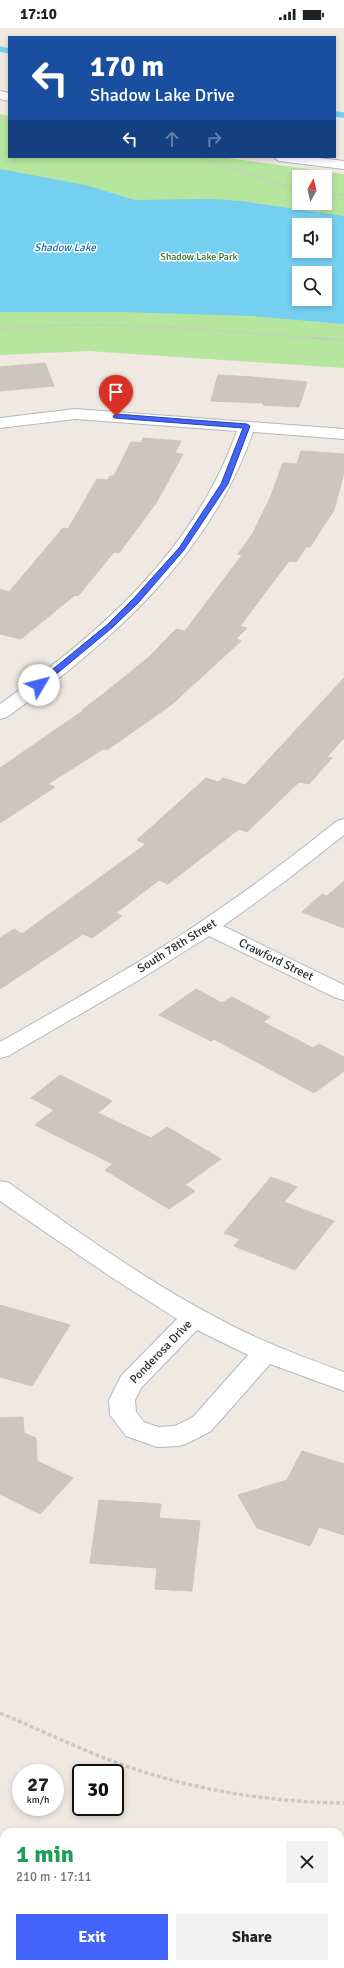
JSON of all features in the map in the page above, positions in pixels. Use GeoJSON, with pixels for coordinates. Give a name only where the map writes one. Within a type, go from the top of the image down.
{"type":"FeatureCollection","features":[{"type":"Feature","properties":{"kind":"street"},"geometry":{"type":"LineString","coordinates":[[287,158],[344,165]]}},
{"type":"Feature","properties":{"kind":"street"},"geometry":{"type":"LineString","coordinates":[[0,423],[30,418],[75,414],[344,434]]}},
{"type":"Feature","properties":{"kind":"street"},"geometry":{"type":"LineString","coordinates":[[0,713],[80,652],[111,626],[158,577],[181,549],[217,496],[224,484],[247,426]]}},
{"type":"Feature","properties":{"kind":"street","name":"South 78th Street"},"geometry":{"type":"LineString","coordinates":[[0,1051],[133,974],[208,927],[274,880],[344,825]]}},
{"type":"Feature","properties":{"kind":"street","name":"Crawford Street"},"geometry":{"type":"LineString","coordinates":[[208,927],[344,993]]}},
{"type":"Feature","properties":{"kind":"street","name":"Ponderosa Drive"},"geometry":{"type":"LineString","coordinates":[[0,1189],[84,1248],[194,1317],[266,1352],[344,1382]]}},
{"type":"Feature","properties":{"kind":"street","name":"Ponderosa Drive"},"geometry":{"type":"LineString","coordinates":[[194,1317],[130,1383],[122,1400],[123,1415],[135,1429],[157,1437],[179,1436],[202,1424],[266,1352]]}},
{"type":"Feature","properties":{"kind":"path"},"geometry":{"type":"LineString","coordinates":[[202,158],[283,186],[292,188]]}},
{"type":"Feature","properties":{"kind":"path"},"geometry":{"type":"LineString","coordinates":[[332,193],[344,195]]}},
{"type":"Feature","properties":{"kind":"path"},"geometry":{"type":"LineString","coordinates":[[0,329],[29,326],[99,324],[344,340]]}},
{"type":"Feature","properties":{"kind":"path"},"geometry":{"type":"LineString","coordinates":[[0,1713],[128,1766],[176,1782],[225,1792],[274,1799],[319,1803],[344,1803]]}},
{"type":"Feature","properties":{"kind":"green space","name":"Shadow Lake Park"},"geometry":{"type":"Polygon","coordinates":[[[0,114],[8,116],[8,158],[227,158],[315,170],[292,170],[292,210],[332,210],[332,172],[344,174],[344,368],[88,351],[0,355],[0,114]]]}},
{"type":"Feature","properties":{"kind":"water","name":"Shadow Lake"},"geometry":{"type":"Polygon","coordinates":[[[0,169],[85,185],[135,200],[212,199],[241,201],[292,208],[292,210],[303,210],[344,216],[344,324],[252,316],[122,312],[0,312],[0,169]]]}},
{"type":"Feature","properties":{"kind":"building"},"geometry":{"type":"Polygon","coordinates":[[[45,363],[54,386],[0,391],[0,367],[45,363]]]}},
{"type":"Feature","properties":{"kind":"building"},"geometry":{"type":"Polygon","coordinates":[[[218,375],[307,382],[299,407],[263,405],[263,403],[211,401],[218,375]]]}},
{"type":"Feature","properties":{"kind":"building"},"geometry":{"type":"Polygon","coordinates":[[[143,438],[181,441],[175,453],[183,454],[156,503],[119,553],[114,552],[78,596],[75,595],[21,639],[0,634],[0,589],[9,592],[63,528],[68,529],[97,479],[107,480],[110,476],[114,476],[131,442],[141,443],[143,438]]]}},
{"type":"Feature","properties":{"kind":"building"},"geometry":{"type":"Polygon","coordinates":[[[301,451],[344,454],[344,473],[334,510],[310,547],[306,547],[296,562],[289,561],[240,626],[247,628],[236,639],[241,641],[171,705],[107,750],[103,749],[48,784],[55,787],[0,823],[0,768],[84,710],[82,710],[149,657],[176,629],[185,631],[242,555],[238,554],[253,533],[270,498],[283,463],[297,464],[301,451]]]}},
{"type":"Feature","properties":{"kind":"building"},"geometry":{"type":"Polygon","coordinates":[[[344,678],[344,738],[327,757],[332,758],[309,784],[299,782],[247,832],[239,829],[168,884],[159,880],[116,913],[122,916],[92,938],[83,934],[0,989],[0,938],[14,929],[22,934],[146,844],[137,840],[206,778],[218,782],[223,778],[245,785],[344,678]]]}},
{"type":"Feature","properties":{"kind":"building"},"geometry":{"type":"Polygon","coordinates":[[[344,881],[344,928],[302,912],[322,894],[327,896],[344,881]]]}},
{"type":"Feature","properties":{"kind":"building"},"geometry":{"type":"Polygon","coordinates":[[[196,989],[222,1003],[232,997],[270,1017],[263,1022],[313,1048],[319,1044],[344,1057],[344,1071],[314,1093],[214,1039],[211,1041],[159,1015],[196,989]]]}},
{"type":"Feature","properties":{"kind":"building"},"geometry":{"type":"Polygon","coordinates":[[[60,1075],[112,1101],[98,1113],[151,1138],[167,1127],[221,1159],[185,1185],[195,1191],[169,1209],[105,1170],[113,1164],[35,1125],[54,1110],[31,1098],[60,1075]]]}},
{"type":"Feature","properties":{"kind":"building"},"geometry":{"type":"Polygon","coordinates":[[[271,1177],[297,1187],[284,1202],[334,1221],[295,1270],[234,1246],[240,1239],[224,1233],[271,1177]]]}},
{"type":"Feature","properties":{"kind":"building"},"geometry":{"type":"Polygon","coordinates":[[[0,1305],[70,1325],[32,1386],[0,1377],[0,1305]]]}},
{"type":"Feature","properties":{"kind":"building"},"geometry":{"type":"Polygon","coordinates":[[[23,1417],[24,1433],[36,1438],[37,1461],[73,1478],[40,1514],[0,1494],[0,1418],[23,1417]]]}},
{"type":"Feature","properties":{"kind":"building"},"geometry":{"type":"Polygon","coordinates":[[[302,1451],[344,1464],[344,1535],[319,1527],[310,1546],[257,1528],[238,1495],[287,1480],[302,1451]]]}},
{"type":"Feature","properties":{"kind":"building"},"geometry":{"type":"Polygon","coordinates":[[[99,1500],[161,1504],[159,1518],[200,1521],[192,1591],[155,1589],[157,1568],[90,1563],[99,1500]]]}},
{"type":"Feature","properties":{"kind":"waterway"},"geometry":{"type":"LineString","coordinates":[[0,49],[8,51]]}},
{"type":"Feature","properties":{"kind":"waterway"},"geometry":{"type":"LineString","coordinates":[[336,114],[344,115]]}},
{"type":"Feature","properties":{"kind":"route"},"geometry":{"type":"LineString","coordinates":[[39,685],[111,626],[158,577],[181,549],[200,524],[224,484],[247,426],[116,416]]}}]}
